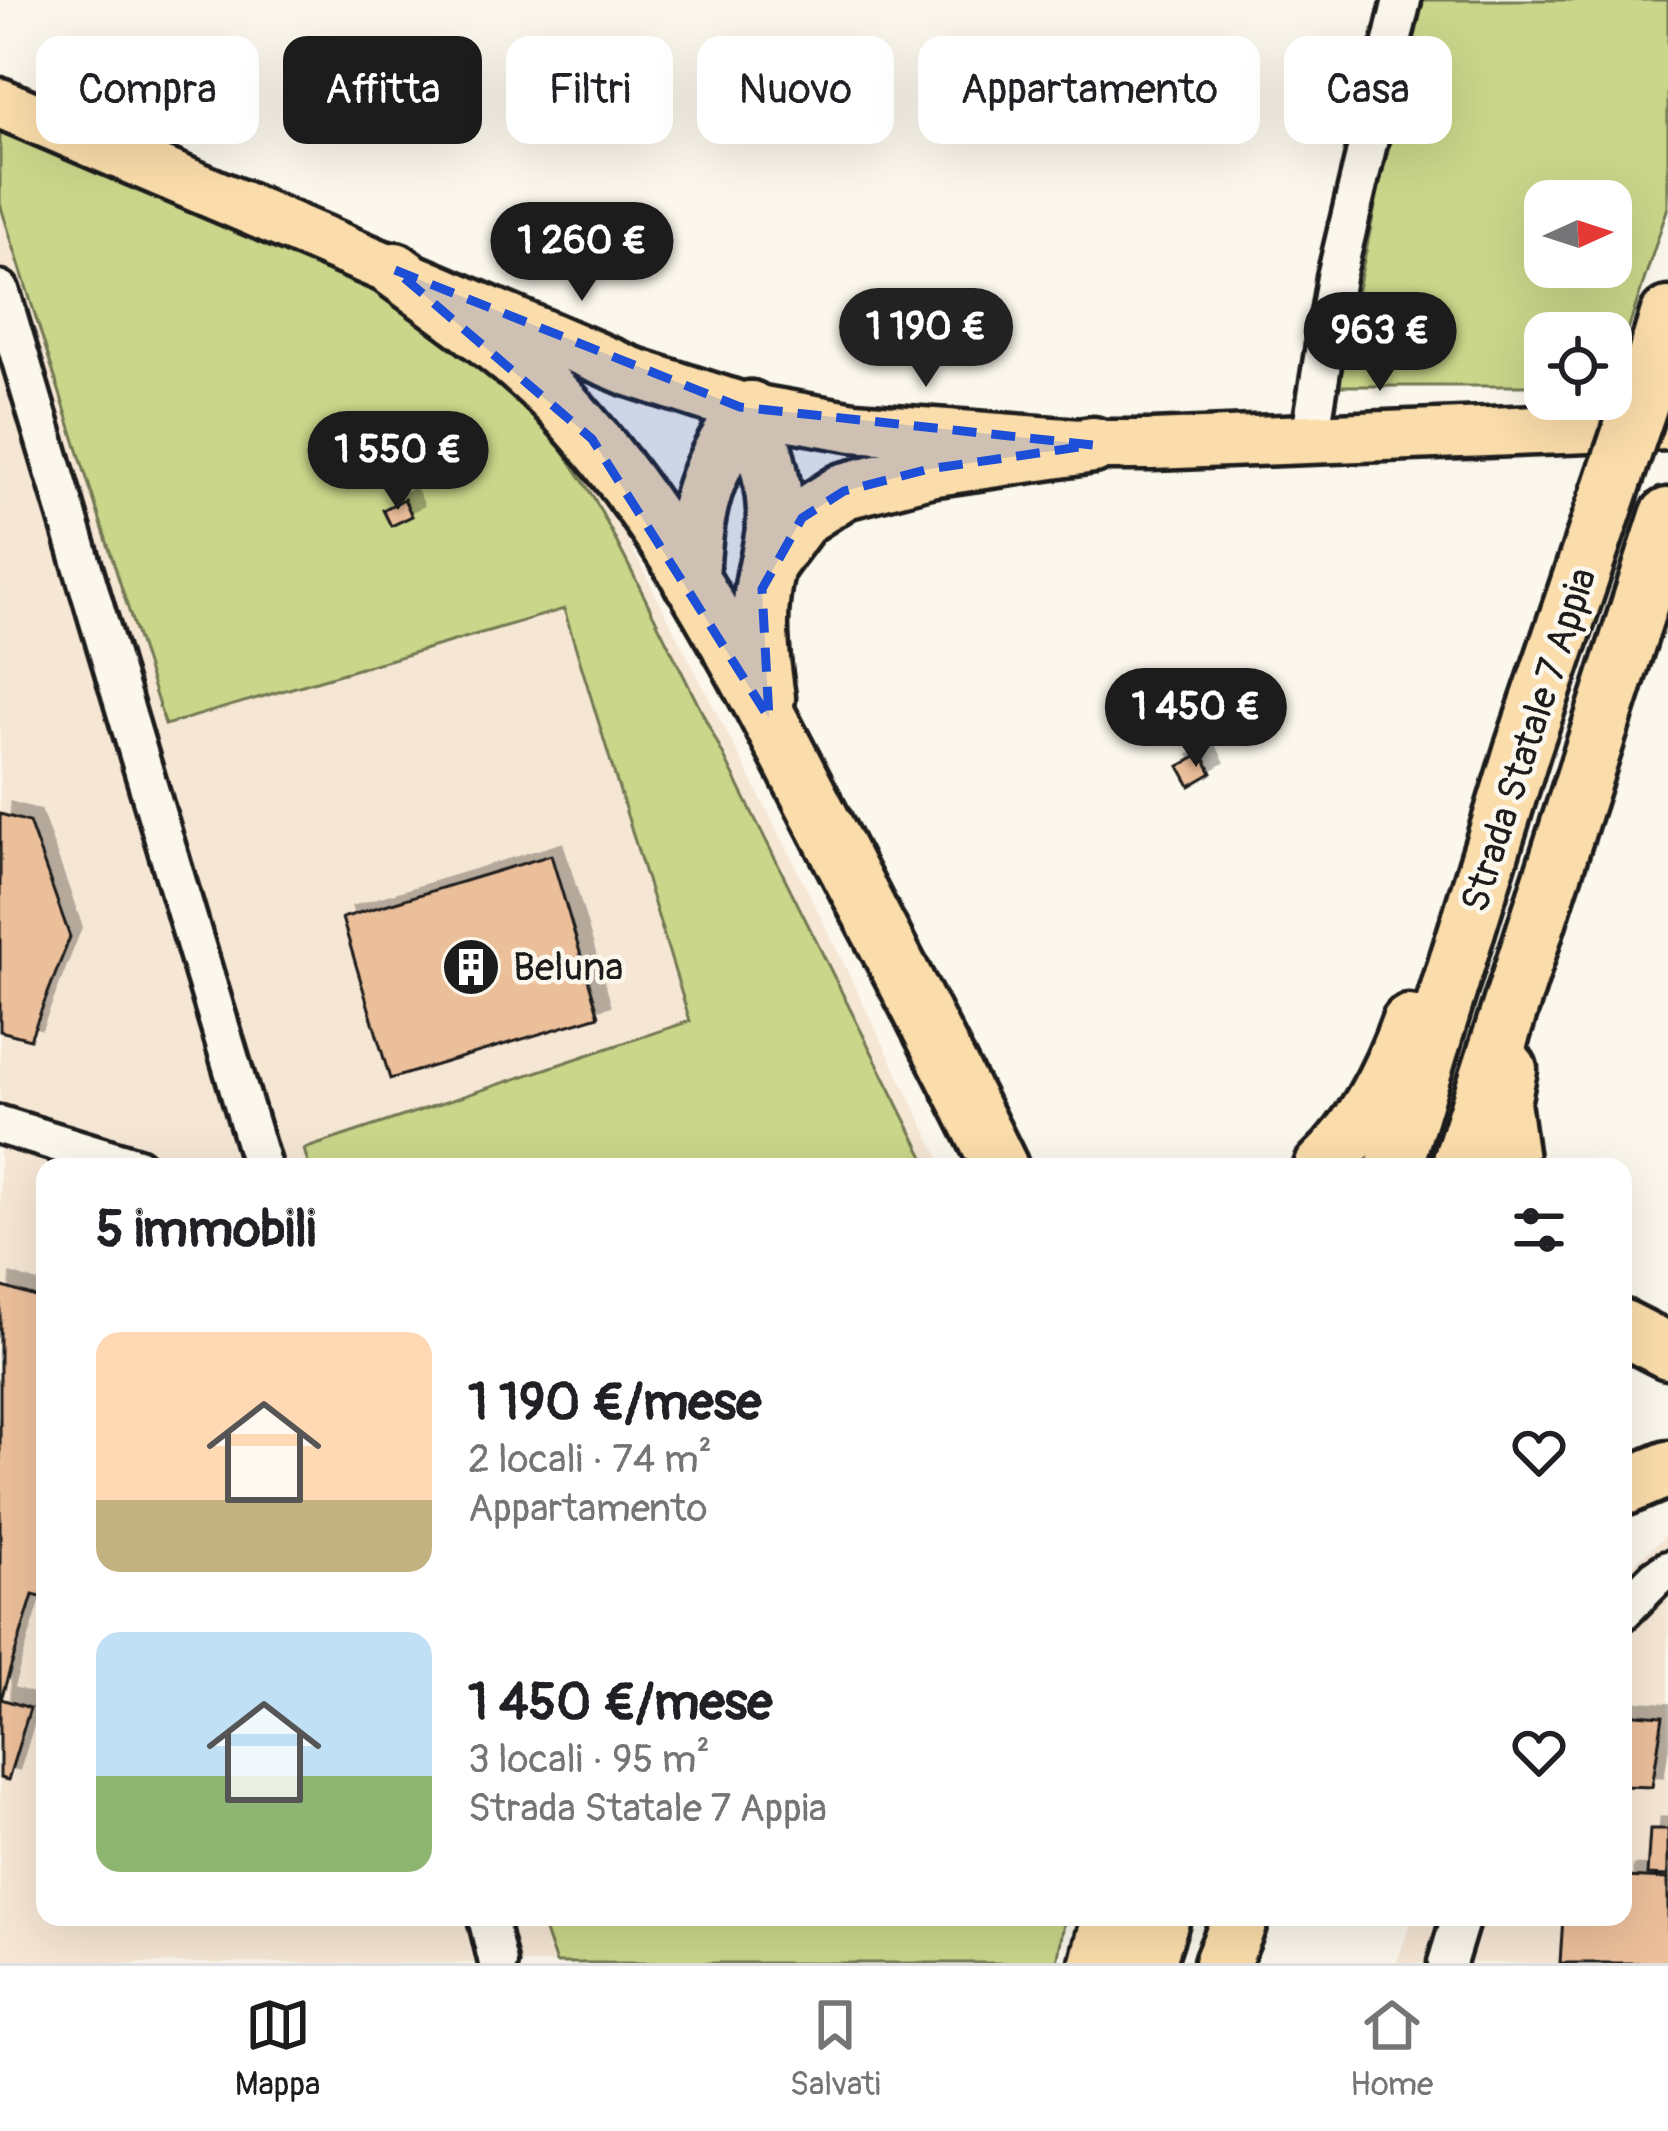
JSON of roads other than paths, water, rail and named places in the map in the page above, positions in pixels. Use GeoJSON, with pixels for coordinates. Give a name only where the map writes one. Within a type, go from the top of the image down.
{"type":"FeatureCollection","features":[{"type":"Feature","properties":{"kind":"highway"},"geometry":{"type":"LineString","coordinates":[[395,270],[491,342],[561,404],[624,479],[691,581],[769,718],[1003,1156]]}},
{"type":"Feature","properties":{"kind":"highway","name":"Strada Statale 7 Appia"},"geometry":{"type":"LineString","coordinates":[[1397,1158],[1522,751],[1660,340]]}},
{"type":"Feature","properties":{"kind":"highway"},"geometry":{"type":"LineString","coordinates":[[691,581],[693,531],[703,488],[728,437],[750,409]]}},
{"type":"Feature","properties":{"kind":"highway"},"geometry":{"type":"LineString","coordinates":[[750,409],[767,454],[775,511],[759,634],[769,718]]}},
{"type":"Feature","properties":{"kind":"highway"},"geometry":{"type":"LineString","coordinates":[[771,560],[802,518],[844,491],[929,469],[1093,445]]}},
{"type":"Feature","properties":{"kind":"highway","name":"Strada Statale 7 Appia"},"geometry":{"type":"LineString","coordinates":[[1463,1158],[1668,516]]}},
{"type":"Feature","properties":{"kind":"highway"},"geometry":{"type":"LineString","coordinates":[[1510,1158],[1502,1103],[1520,1016],[1572,852],[1603,726]]}},
{"type":"Feature","properties":{"kind":"highway"},"geometry":{"type":"LineString","coordinates":[[1332,1158],[1364,1117],[1402,1042],[1482,811],[1522,751]]}},
{"type":"Feature","properties":{"kind":"highway"},"geometry":{"type":"LineString","coordinates":[[1632,1333],[1668,1351]]}},
{"type":"Feature","properties":{"kind":"highway"},"geometry":{"type":"LineString","coordinates":[[1632,1484],[1668,1469]]}},
{"type":"Feature","properties":{"kind":"highway"},"geometry":{"type":"LineString","coordinates":[[1098,1963],[1108,1926]]}},
{"type":"Feature","properties":{"kind":"highway"},"geometry":{"type":"LineString","coordinates":[[1148,1963],[1159,1926]]}},
{"type":"Feature","properties":{"kind":"highway"},"geometry":{"type":"LineString","coordinates":[[1201,1963],[1213,1926]]}},
{"type":"Feature","properties":{"kind":"highway"},"geometry":{"type":"LineString","coordinates":[[1222,1963],[1237,1926]]}},
{"type":"Feature","properties":{"kind":"main road"},"geometry":{"type":"LineString","coordinates":[[0,103],[629,370],[750,409],[854,427],[1093,445],[1668,425]]}},
{"type":"Feature","properties":{"kind":"street"},"geometry":{"type":"LineString","coordinates":[[1310,439],[1336,277],[1402,0]]}},
{"type":"Feature","properties":{"kind":"street"},"geometry":{"type":"LineString","coordinates":[[0,290],[259,1158]]}},
{"type":"Feature","properties":{"kind":"street"},"geometry":{"type":"LineString","coordinates":[[0,1125],[108,1158]]}},
{"type":"Feature","properties":{"kind":"street"},"geometry":{"type":"LineString","coordinates":[[1632,1602],[1668,1570]]}},
{"type":"Feature","properties":{"kind":"street"},"geometry":{"type":"LineString","coordinates":[[489,1926],[498,1963]]}},
{"type":"Feature","properties":{"kind":"street"},"geometry":{"type":"LineString","coordinates":[[1447,1963],[1458,1926]]}},
{"type":"Feature","properties":{"kind":"place","name":"Beluna"},"geometry":{"type":"Point","coordinates":[471,967]}}]}
